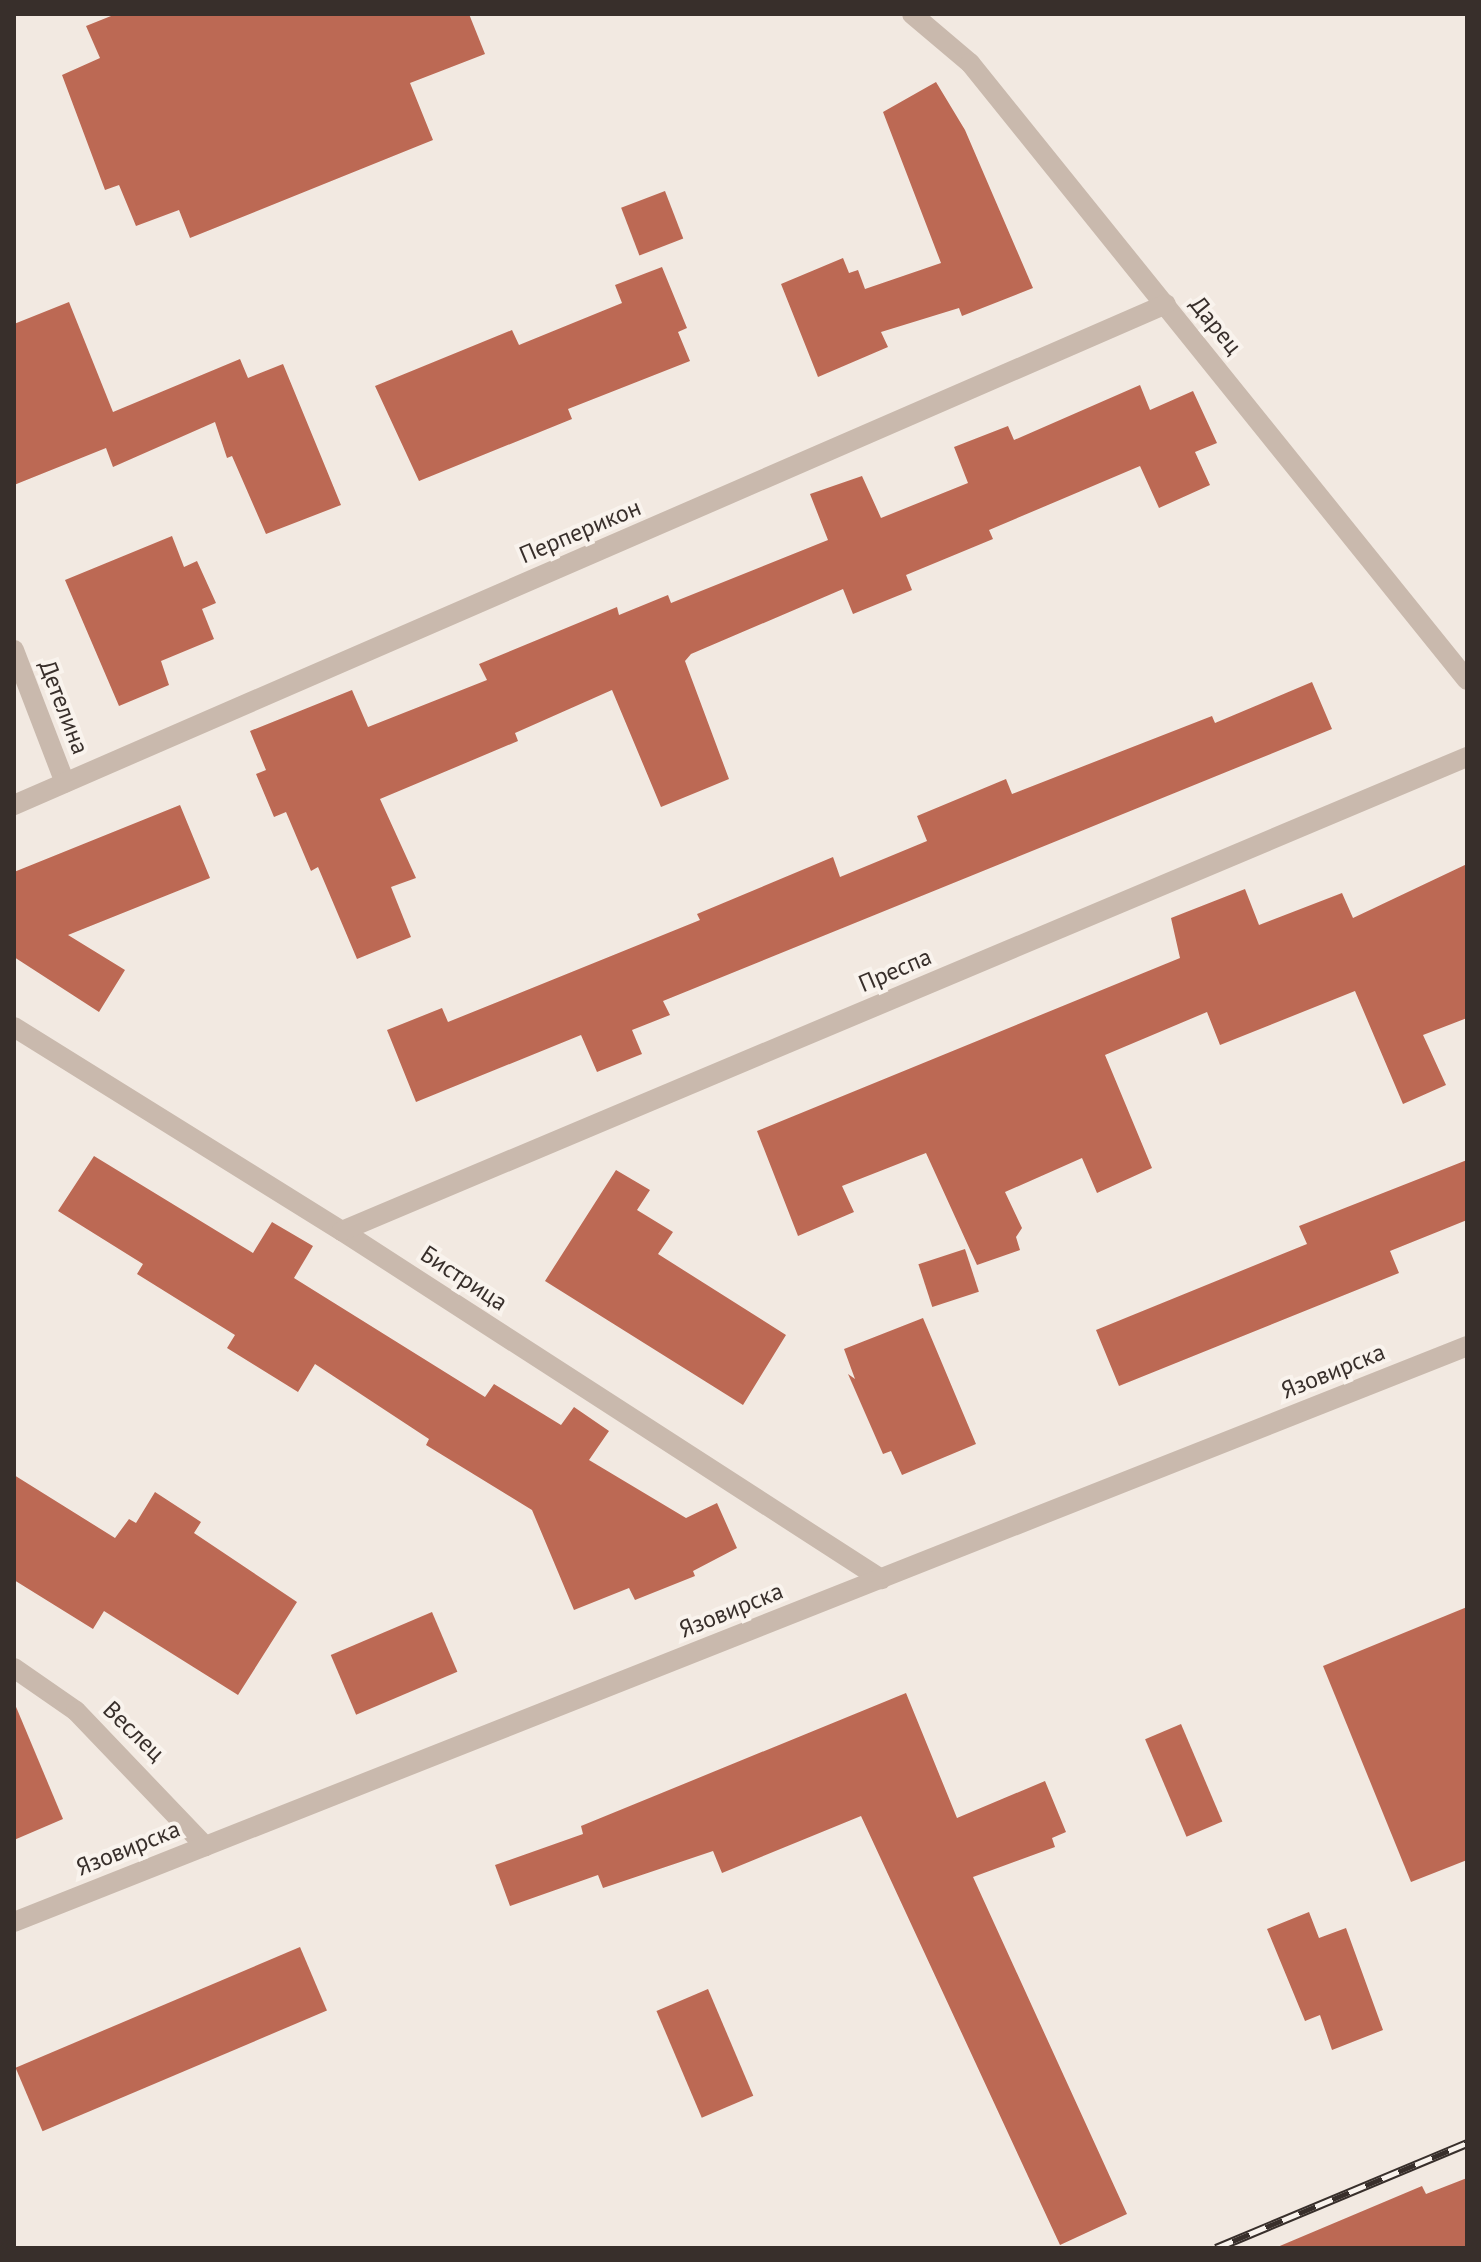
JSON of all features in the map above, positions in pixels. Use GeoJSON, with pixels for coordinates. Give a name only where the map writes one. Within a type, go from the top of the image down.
{"type":"FeatureCollection","features":[{"type":"Feature","properties":{"kind":"street","name":"Дарец"},"geometry":{"type":"LineString","coordinates":[[912,14],[970,63],[1467,680]]}},
{"type":"Feature","properties":{"kind":"street","name":"Перперикон"},"geometry":{"type":"LineString","coordinates":[[14,805],[1166,304]]}},
{"type":"Feature","properties":{"kind":"street","name":"Детелина"},"geometry":{"type":"LineString","coordinates":[[14,650],[65,783]]}},
{"type":"Feature","properties":{"kind":"street","name":"Преспа"},"geometry":{"type":"LineString","coordinates":[[342,1231],[1467,757]]}},
{"type":"Feature","properties":{"kind":"street","name":"Бистрица"},"geometry":{"type":"LineString","coordinates":[[14,1027],[342,1231],[881,1579]]}},
{"type":"Feature","properties":{"kind":"street","name":"Язовирска"},"geometry":{"type":"LineString","coordinates":[[14,1922],[1467,1346]]}},
{"type":"Feature","properties":{"kind":"street","name":"Веслец"},"geometry":{"type":"LineString","coordinates":[[14,1668],[76,1711],[205,1846]]}},
{"type":"Feature","properties":{"kind":"building"},"geometry":{"type":"Polygon","coordinates":[[[116,14],[469,14],[485,54],[410,83],[433,140],[190,238],[179,210],[136,226],[119,185],[105,190],[62,75],[100,58],[86,26],[116,14]]]}},
{"type":"Feature","properties":{"kind":"building"},"geometry":{"type":"Polygon","coordinates":[[[936,82],[965,130],[1033,288],[962,316],[959,308],[881,332],[888,347],[818,377],[781,284],[843,258],[849,273],[858,270],[865,289],[941,263],[883,112],[936,82]]]}},
{"type":"Feature","properties":{"kind":"building"},"geometry":{"type":"Polygon","coordinates":[[[665,191],[683,239],[639,255],[621,208],[665,191]]]}},
{"type":"Feature","properties":{"kind":"building"},"geometry":{"type":"Polygon","coordinates":[[[662,267],[687,328],[678,332],[690,361],[568,409],[572,419],[419,481],[375,386],[512,330],[519,345],[622,303],[615,285],[662,267]]]}},
{"type":"Feature","properties":{"kind":"building"},"geometry":{"type":"Polygon","coordinates":[[[69,302],[113,412],[240,359],[248,378],[283,364],[341,505],[266,534],[232,456],[227,458],[215,422],[113,467],[106,448],[14,485],[14,324],[69,302]]]}},
{"type":"Feature","properties":{"kind":"building"},"geometry":{"type":"Polygon","coordinates":[[[1140,385],[1150,410],[1193,391],[1217,443],[1195,452],[1210,485],[1159,508],[1140,466],[989,530],[993,539],[906,575],[912,590],[853,614],[843,589],[691,654],[685,661],[729,779],[661,807],[612,690],[515,733],[518,741],[380,799],[416,878],[391,887],[411,937],[357,959],[318,867],[311,871],[286,812],[274,817],[256,774],[266,770],[250,731],[352,690],[368,727],[487,680],[479,664],[617,607],[619,615],[668,595],[671,603],[828,540],[810,494],[862,476],[881,518],[968,483],[954,447],[1008,426],[1014,440],[1140,385]]]}},
{"type":"Feature","properties":{"kind":"building"},"geometry":{"type":"Polygon","coordinates":[[[172,536],[184,567],[197,561],[216,603],[202,609],[214,639],[161,661],[169,685],[119,706],[65,580],[172,536]]]}},
{"type":"Feature","properties":{"kind":"building"},"geometry":{"type":"Polygon","coordinates":[[[1312,682],[1332,729],[663,1001],[670,1015],[632,1030],[642,1054],[597,1072],[581,1035],[416,1102],[387,1030],[442,1008],[448,1022],[700,920],[697,914],[833,857],[840,877],[927,841],[917,816],[1006,779],[1012,794],[1212,716],[1215,723],[1312,682]]]}},
{"type":"Feature","properties":{"kind":"building"},"geometry":{"type":"Polygon","coordinates":[[[180,805],[210,878],[68,935],[125,970],[99,1012],[14,957],[14,872],[180,805]]]}},
{"type":"Feature","properties":{"kind":"building"},"geometry":{"type":"Polygon","coordinates":[[[1467,864],[1467,1018],[1423,1035],[1446,1085],[1403,1104],[1355,991],[1220,1045],[1207,1012],[1105,1055],[1152,1168],[1097,1193],[1082,1158],[1005,1192],[1022,1228],[1016,1237],[1020,1250],[977,1265],[926,1153],[842,1186],[854,1212],[798,1236],[757,1131],[1180,958],[1171,918],[1245,889],[1259,925],[1342,893],[1353,918],[1467,864]]]}},
{"type":"Feature","properties":{"kind":"building"},"geometry":{"type":"Polygon","coordinates":[[[94,1156],[253,1253],[272,1222],[313,1246],[294,1278],[485,1397],[494,1384],[561,1425],[574,1407],[609,1431],[589,1460],[686,1518],[717,1503],[737,1548],[693,1571],[695,1576],[635,1600],[629,1588],[574,1610],[532,1510],[426,1445],[429,1439],[315,1364],[298,1392],[227,1348],[235,1335],[137,1274],[143,1264],[58,1211],[94,1156]]]}},
{"type":"Feature","properties":{"kind":"building"},"geometry":{"type":"Polygon","coordinates":[[[1467,1160],[1467,1220],[1390,1251],[1399,1273],[1119,1386],[1096,1330],[1307,1244],[1299,1226],[1467,1160]]]}},
{"type":"Feature","properties":{"kind":"building"},"geometry":{"type":"Polygon","coordinates":[[[616,1170],[650,1190],[637,1210],[673,1232],[658,1254],[786,1335],[743,1405],[545,1281],[616,1170]]]}},
{"type":"Feature","properties":{"kind":"building"},"geometry":{"type":"Polygon","coordinates":[[[965,1249],[979,1292],[932,1307],[918,1264],[965,1249]]]}},
{"type":"Feature","properties":{"kind":"building"},"geometry":{"type":"Polygon","coordinates":[[[923,1318],[976,1444],[902,1475],[891,1451],[883,1454],[848,1374],[855,1379],[844,1349],[923,1318]]]}},
{"type":"Feature","properties":{"kind":"building"},"geometry":{"type":"Polygon","coordinates":[[[14,1475],[115,1538],[129,1519],[136,1523],[155,1492],[201,1522],[194,1533],[297,1602],[238,1695],[104,1611],[93,1629],[14,1580],[14,1475]]]}},
{"type":"Feature","properties":{"kind":"building"},"geometry":{"type":"Polygon","coordinates":[[[1467,1607],[1467,1860],[1411,1882],[1323,1666],[1467,1607]]]}},
{"type":"Feature","properties":{"kind":"building"},"geometry":{"type":"Polygon","coordinates":[[[432,1612],[457,1672],[356,1715],[331,1655],[432,1612]]]}},
{"type":"Feature","properties":{"kind":"building"},"geometry":{"type":"Polygon","coordinates":[[[906,1693],[957,1818],[1045,1781],[1066,1832],[1052,1838],[1055,1847],[973,1877],[1127,2214],[1060,2245],[861,1816],[722,1873],[713,1851],[603,1888],[598,1875],[510,1906],[495,1865],[583,1834],[581,1826],[906,1693]]]}},
{"type":"Feature","properties":{"kind":"building"},"geometry":{"type":"Polygon","coordinates":[[[14,1702],[63,1819],[14,1840],[14,1702]]]}},
{"type":"Feature","properties":{"kind":"building"},"geometry":{"type":"Polygon","coordinates":[[[1181,1724],[1222,1822],[1187,1837],[1145,1739],[1181,1724]]]}},
{"type":"Feature","properties":{"kind":"building"},"geometry":{"type":"Polygon","coordinates":[[[1309,1912],[1319,1938],[1346,1928],[1383,2030],[1332,2050],[1320,2015],[1305,2021],[1267,1929],[1309,1912]]]}},
{"type":"Feature","properties":{"kind":"building"},"geometry":{"type":"Polygon","coordinates":[[[300,1947],[327,2011],[43,2131],[16,2068],[300,1947]]]}},
{"type":"Feature","properties":{"kind":"building"},"geometry":{"type":"Polygon","coordinates":[[[708,1989],[753,2096],[702,2118],[656,2011],[708,1989]]]}},
{"type":"Feature","properties":{"kind":"building"},"geometry":{"type":"Polygon","coordinates":[[[1467,2178],[1467,2248],[1275,2248],[1422,2186],[1426,2194],[1467,2178]]]}},
{"type":"Feature","properties":{"kind":"railway"},"geometry":{"type":"LineString","coordinates":[[1216,2248],[1467,2143]]}}]}
